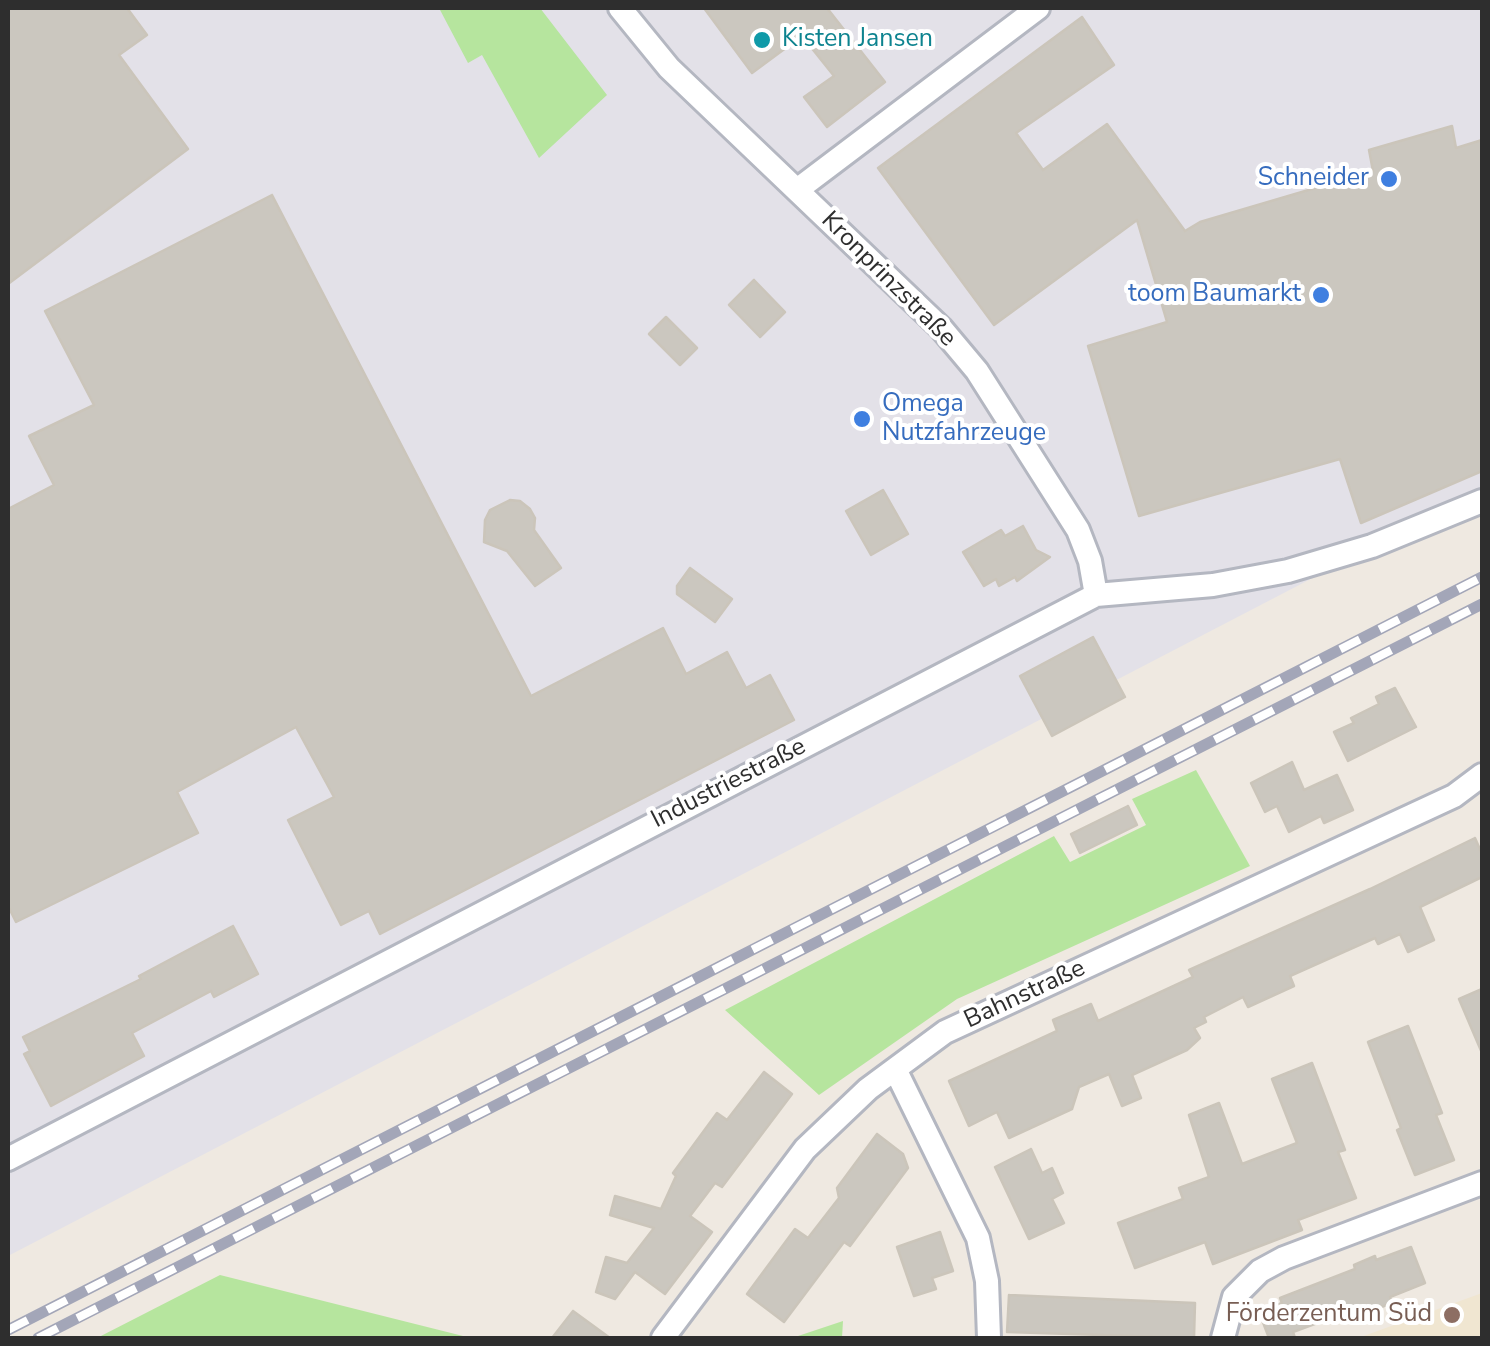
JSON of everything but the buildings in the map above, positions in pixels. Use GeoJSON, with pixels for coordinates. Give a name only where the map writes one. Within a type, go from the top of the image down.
{"type":"FeatureCollection","features":[{"type":"Feature","properties":{"kind":"street","name":"Kronprinzstraße"},"geometry":{"type":"LineString","coordinates":[[620,8],[669,68],[941,328],[977,371],[1078,530],[1090,561],[1096,595]]}},
{"type":"Feature","properties":{"kind":"street"},"geometry":{"type":"LineString","coordinates":[[797,190],[1038,8]]}},
{"type":"Feature","properties":{"kind":"street","name":"Industriestraße"},"geometry":{"type":"LineString","coordinates":[[8,1159],[1096,595],[1212,586],[1288,571],[1372,546],[1482,501]]}},
{"type":"Feature","properties":{"kind":"street","name":"Bahnstraße"},"geometry":{"type":"LineString","coordinates":[[663,1338],[805,1149],[868,1089],[945,1032],[1454,796],[1482,775]]}},
{"type":"Feature","properties":{"kind":"street"},"geometry":{"type":"LineString","coordinates":[[895,1069],[978,1238],[986,1282],[989,1338]]}},
{"type":"Feature","properties":{"kind":"street"},"geometry":{"type":"LineString","coordinates":[[1223,1338],[1234,1297],[1260,1271],[1284,1258],[1482,1183]]}},
{"type":"Feature","properties":{"kind":"shaded area"},"geometry":{"type":"Polygon","coordinates":[[[8,8],[1482,8],[1482,490],[8,1256],[8,8]]]}},
{"type":"Feature","properties":{"kind":"shaded area","name":"Förderzentum Süd"},"geometry":{"type":"Polygon","coordinates":[[[1482,1293],[1482,1338],[1360,1338],[1361,1337],[1482,1293]]]}},
{"type":"Feature","properties":{"kind":"green space"},"geometry":{"type":"Polygon","coordinates":[[[439,8],[540,8],[607,95],[539,158],[482,55],[468,63],[439,8]]]}},
{"type":"Feature","properties":{"kind":"green space"},"geometry":{"type":"Polygon","coordinates":[[[1196,770],[1250,866],[957,999],[819,1095],[725,1010],[1054,836],[1070,862],[1146,825],[1132,799],[1196,770]]]}},
{"type":"Feature","properties":{"kind":"green space"},"geometry":{"type":"Polygon","coordinates":[[[220,1275],[471,1338],[97,1338],[220,1275]]]}},
{"type":"Feature","properties":{"kind":"green space"},"geometry":{"type":"Polygon","coordinates":[[[843,1321],[842,1338],[792,1338],[843,1321]]]}},
{"type":"Feature","properties":{"kind":"railway"},"geometry":{"type":"LineString","coordinates":[[8,1330],[1482,577]]}},
{"type":"Feature","properties":{"kind":"railway"},"geometry":{"type":"LineString","coordinates":[[38,1338],[1482,604]]}},
{"type":"Feature","properties":{"kind":"place","name":"Kisten Jansen"},"geometry":{"type":"Point","coordinates":[762,40]}},
{"type":"Feature","properties":{"kind":"place","name":"Schneider"},"geometry":{"type":"Point","coordinates":[1389,179]}},
{"type":"Feature","properties":{"kind":"place","name":"toom Baumarkt"},"geometry":{"type":"Point","coordinates":[1321,295]}},
{"type":"Feature","properties":{"kind":"place","name":"Omega Nutzfahrzeuge"},"geometry":{"type":"Point","coordinates":[862,419]}},
{"type":"Feature","properties":{"kind":"place","name":"Förderzentum Süd"},"geometry":{"type":"Point","coordinates":[1452,1315]}}]}
